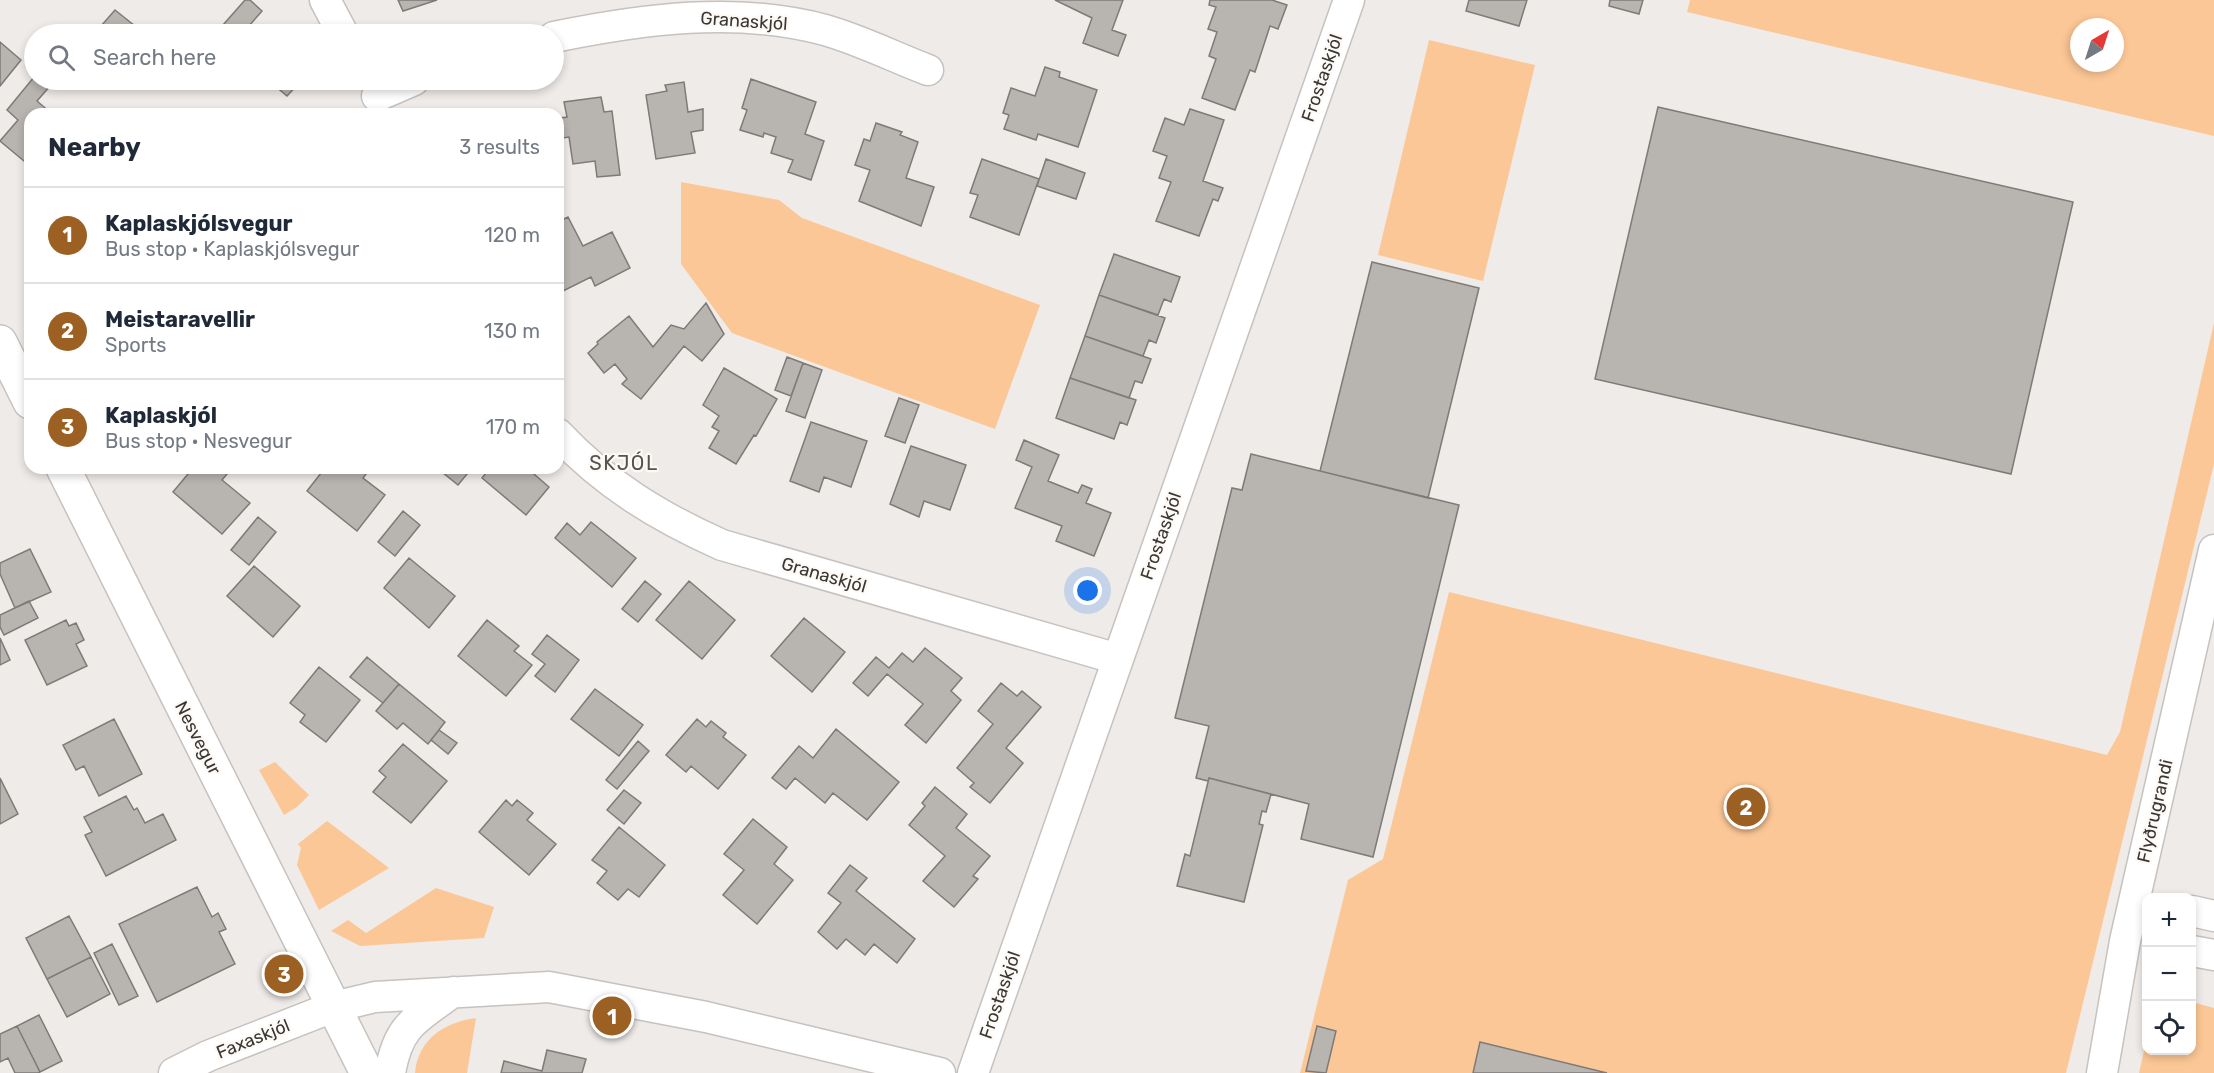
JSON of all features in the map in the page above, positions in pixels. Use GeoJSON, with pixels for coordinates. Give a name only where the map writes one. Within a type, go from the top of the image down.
{"type":"FeatureCollection","features":[{"type":"Feature","properties":{"kind":"street"},"geometry":{"type":"LineString","coordinates":[[325,0],[338,24]]}},
{"type":"Feature","properties":{"kind":"street","name":"Frostaskjól"},"geometry":{"type":"LineString","coordinates":[[973,1073],[1349,0]]}},
{"type":"Feature","properties":{"kind":"street","name":"Granaskjól"},"geometry":{"type":"LineString","coordinates":[[564,35],[653,20],[739,18],[826,31],[928,69]]}},
{"type":"Feature","properties":{"kind":"street"},"geometry":{"type":"LineString","coordinates":[[376,97],[392,90]]}},
{"type":"Feature","properties":{"kind":"street"},"geometry":{"type":"LineString","coordinates":[[0,342],[24,390]]}},
{"type":"Feature","properties":{"kind":"street","name":"Granaskjól"},"geometry":{"type":"LineString","coordinates":[[564,440],[600,473],[640,504],[680,526],[722,544],[1118,659]]}},
{"type":"Feature","properties":{"kind":"street","name":"Nesvegur"},"geometry":{"type":"LineString","coordinates":[[66,474],[367,1073]]}},
{"type":"Feature","properties":{"kind":"street","name":"Flyðrugrandi"},"geometry":{"type":"LineString","coordinates":[[2102,1073],[2136,943],[2141,900],[2214,550]]}},
{"type":"Feature","properties":{"kind":"street"},"geometry":{"type":"LineString","coordinates":[[2196,912],[2214,916]]}},
{"type":"Feature","properties":{"kind":"street"},"geometry":{"type":"LineString","coordinates":[[2196,952],[2214,955]]}},
{"type":"Feature","properties":{"kind":"street","name":"Faxaskjól"},"geometry":{"type":"LineString","coordinates":[[174,1073],[208,1056],[333,1007],[375,997],[549,987],[706,1017],[940,1073]]}},
{"type":"Feature","properties":{"kind":"street"},"geometry":{"type":"LineString","coordinates":[[390,1073],[397,1042],[406,1027],[453,992]]}},
{"type":"Feature","properties":{"kind":"shaded area"},"geometry":{"type":"Polygon","coordinates":[[[1690,0],[2214,0],[2214,136],[1687,12],[1690,0]]]}},
{"type":"Feature","properties":{"kind":"shaded area"},"geometry":{"type":"Polygon","coordinates":[[[1429,40],[1535,65],[1483,281],[1378,255],[1429,40]]]}},
{"type":"Feature","properties":{"kind":"shaded area"},"geometry":{"type":"Polygon","coordinates":[[[681,182],[779,200],[802,218],[1040,305],[995,429],[732,333],[681,264],[681,182]]]}},
{"type":"Feature","properties":{"kind":"shaded area"},"geometry":{"type":"Polygon","coordinates":[[[2214,323],[2214,464],[2066,1073],[1300,1073],[1348,880],[1383,859],[1449,592],[2107,755],[2120,732],[2214,323]]]}},
{"type":"Feature","properties":{"kind":"shaded area"},"geometry":{"type":"Polygon","coordinates":[[[275,762],[309,795],[297,807],[284,815],[259,770],[275,762]]]}},
{"type":"Feature","properties":{"kind":"shaded area"},"geometry":{"type":"Polygon","coordinates":[[[327,821],[389,868],[319,910],[297,865],[301,848],[298,844],[327,821]]]}},
{"type":"Feature","properties":{"kind":"shaded area"},"geometry":{"type":"Polygon","coordinates":[[[436,888],[494,907],[484,938],[360,946],[331,931],[348,920],[366,933],[436,888]]]}},
{"type":"Feature","properties":{"kind":"shaded area"},"geometry":{"type":"Polygon","coordinates":[[[2196,1003],[2214,1008],[2214,1073],[2139,1073],[2143,1055],[2196,1055],[2196,1003]]]}},
{"type":"Feature","properties":{"kind":"shaded area"},"geometry":{"type":"Polygon","coordinates":[[[476,1018],[467,1073],[415,1073],[421,1051],[435,1034],[454,1023],[476,1018]]]}},
{"type":"Feature","properties":{"kind":"building"},"geometry":{"type":"Polygon","coordinates":[[[245,0],[250,0],[262,11],[251,24],[224,24],[245,0]]]}},
{"type":"Feature","properties":{"kind":"building"},"geometry":{"type":"Polygon","coordinates":[[[398,0],[437,0],[403,11],[398,0]]]}},
{"type":"Feature","properties":{"kind":"building"},"geometry":{"type":"Polygon","coordinates":[[[1055,0],[1123,0],[1112,30],[1126,35],[1118,56],[1083,43],[1092,18],[1055,0]]]}},
{"type":"Feature","properties":{"kind":"building"},"geometry":{"type":"Polygon","coordinates":[[[1210,0],[1272,0],[1287,5],[1278,29],[1270,26],[1255,72],[1250,70],[1235,110],[1202,98],[1216,59],[1209,56],[1217,32],[1208,29],[1216,7],[1209,5],[1210,0]]]}},
{"type":"Feature","properties":{"kind":"building"},"geometry":{"type":"Polygon","coordinates":[[[1469,0],[1527,0],[1519,26],[1466,11],[1469,0]]]}},
{"type":"Feature","properties":{"kind":"building"},"geometry":{"type":"Polygon","coordinates":[[[1610,0],[1643,0],[1639,14],[1609,6],[1610,0]]]}},
{"type":"Feature","properties":{"kind":"building"},"geometry":{"type":"Polygon","coordinates":[[[115,10],[132,24],[103,24],[115,10]]]}},
{"type":"Feature","properties":{"kind":"building"},"geometry":{"type":"Polygon","coordinates":[[[0,42],[21,60],[0,86],[0,42]]]}},
{"type":"Feature","properties":{"kind":"building"},"geometry":{"type":"Polygon","coordinates":[[[1045,67],[1060,72],[1059,77],[1097,90],[1078,147],[1038,134],[1036,140],[1004,129],[1009,115],[1003,113],[1011,88],[1035,96],[1045,67]]]}},
{"type":"Feature","properties":{"kind":"building"},"geometry":{"type":"Polygon","coordinates":[[[751,79],[816,102],[805,134],[824,141],[811,180],[788,172],[793,160],[771,153],[776,137],[764,133],[763,137],[740,130],[747,110],[742,108],[751,79]]]}},
{"type":"Feature","properties":{"kind":"building"},"geometry":{"type":"Polygon","coordinates":[[[684,82],[688,112],[703,109],[703,130],[691,132],[695,153],[656,159],[646,95],[667,91],[665,85],[684,82]]]}},
{"type":"Feature","properties":{"kind":"building"},"geometry":{"type":"Polygon","coordinates":[[[24,89],[47,90],[37,101],[45,108],[24,108],[24,161],[0,141],[18,120],[7,110],[24,89]]]}},
{"type":"Feature","properties":{"kind":"building"},"geometry":{"type":"Polygon","coordinates":[[[280,90],[293,90],[287,96],[280,90]]]}},
{"type":"Feature","properties":{"kind":"building"},"geometry":{"type":"Polygon","coordinates":[[[601,97],[604,112],[612,111],[620,175],[597,177],[595,161],[573,164],[569,137],[564,138],[564,117],[567,117],[564,102],[601,97]]]}},
{"type":"Feature","properties":{"kind":"building"},"geometry":{"type":"Polygon","coordinates":[[[1658,107],[2073,202],[2011,474],[1595,379],[1658,107]]]}},
{"type":"Feature","properties":{"kind":"building"},"geometry":{"type":"Polygon","coordinates":[[[1190,109],[1224,120],[1203,181],[1223,188],[1218,201],[1213,199],[1199,236],[1156,221],[1171,182],[1159,178],[1167,156],[1153,151],[1165,118],[1184,125],[1190,109]]]}},
{"type":"Feature","properties":{"kind":"building"},"geometry":{"type":"Polygon","coordinates":[[[876,123],[902,132],[900,135],[918,142],[906,178],[934,187],[921,226],[859,201],[870,170],[855,165],[864,139],[870,141],[876,123]]]}},
{"type":"Feature","properties":{"kind":"building"},"geometry":{"type":"Polygon","coordinates":[[[982,159],[1039,179],[1019,235],[970,217],[978,195],[970,193],[982,159]]]}},
{"type":"Feature","properties":{"kind":"building"},"geometry":{"type":"Polygon","coordinates":[[[1046,159],[1085,173],[1076,199],[1037,186],[1046,159]]]}},
{"type":"Feature","properties":{"kind":"building"},"geometry":{"type":"Polygon","coordinates":[[[568,217],[583,246],[612,232],[630,268],[595,286],[591,277],[564,290],[564,219],[568,217]]]}},
{"type":"Feature","properties":{"kind":"building"},"geometry":{"type":"Polygon","coordinates":[[[1114,254],[1180,277],[1171,302],[1164,299],[1158,315],[1099,295],[1114,254]]]}},
{"type":"Feature","properties":{"kind":"building"},"geometry":{"type":"Polygon","coordinates":[[[1372,262],[1479,288],[1428,498],[1320,471],[1372,262]]]}},
{"type":"Feature","properties":{"kind":"building"},"geometry":{"type":"Polygon","coordinates":[[[1099,295],[1165,318],[1156,343],[1149,340],[1143,356],[1085,336],[1099,295]]]}},
{"type":"Feature","properties":{"kind":"building"},"geometry":{"type":"Polygon","coordinates":[[[706,303],[724,334],[702,361],[684,346],[641,399],[622,384],[627,379],[615,364],[604,373],[588,353],[598,344],[597,342],[629,316],[653,347],[671,325],[684,329],[706,303]]]}},
{"type":"Feature","properties":{"kind":"building"},"geometry":{"type":"Polygon","coordinates":[[[1085,336],[1151,359],[1142,383],[1135,381],[1129,398],[1070,378],[1085,336]]]}},
{"type":"Feature","properties":{"kind":"building"},"geometry":{"type":"Polygon","coordinates":[[[787,357],[803,363],[791,396],[775,390],[787,357]]]}},
{"type":"Feature","properties":{"kind":"building"},"geometry":{"type":"Polygon","coordinates":[[[803,363],[822,370],[805,418],[786,411],[803,363]]]}},
{"type":"Feature","properties":{"kind":"building"},"geometry":{"type":"Polygon","coordinates":[[[724,368],[777,399],[756,436],[754,435],[736,464],[709,448],[719,431],[712,427],[719,416],[703,405],[724,368]]]}},
{"type":"Feature","properties":{"kind":"building"},"geometry":{"type":"Polygon","coordinates":[[[1070,378],[1136,400],[1127,425],[1120,422],[1114,439],[1056,418],[1070,378]]]}},
{"type":"Feature","properties":{"kind":"building"},"geometry":{"type":"Polygon","coordinates":[[[899,398],[919,405],[905,443],[885,436],[899,398]]]}},
{"type":"Feature","properties":{"kind":"building"},"geometry":{"type":"Polygon","coordinates":[[[811,422],[867,441],[851,487],[824,477],[819,492],[790,481],[811,422]]]}},
{"type":"Feature","properties":{"kind":"building"},"geometry":{"type":"Polygon","coordinates":[[[1024,440],[1059,455],[1048,481],[1078,493],[1082,485],[1092,489],[1086,503],[1111,513],[1094,556],[1056,541],[1062,526],[1015,508],[1032,467],[1016,460],[1024,440]]]}},
{"type":"Feature","properties":{"kind":"building"},"geometry":{"type":"Polygon","coordinates":[[[911,446],[966,465],[950,510],[924,501],[919,517],[890,504],[911,446]]]}},
{"type":"Feature","properties":{"kind":"building"},"geometry":{"type":"Polygon","coordinates":[[[1251,454],[1459,505],[1373,857],[1301,839],[1309,804],[1209,778],[1208,781],[1196,778],[1209,726],[1175,718],[1232,488],[1242,490],[1251,454]]]}},
{"type":"Feature","properties":{"kind":"building"},"geometry":{"type":"Polygon","coordinates":[[[188,474],[227,474],[222,480],[250,503],[222,534],[173,492],[188,474]]]}},
{"type":"Feature","properties":{"kind":"building"},"geometry":{"type":"Polygon","coordinates":[[[320,474],[366,474],[363,478],[385,495],[357,531],[307,491],[320,474]]]}},
{"type":"Feature","properties":{"kind":"building"},"geometry":{"type":"Polygon","coordinates":[[[444,474],[467,474],[458,485],[444,474]]]}},
{"type":"Feature","properties":{"kind":"building"},"geometry":{"type":"Polygon","coordinates":[[[485,474],[534,474],[549,487],[526,515],[482,478],[485,474]]]}},
{"type":"Feature","properties":{"kind":"building"},"geometry":{"type":"Polygon","coordinates":[[[403,511],[420,525],[395,556],[378,542],[403,511]]]}},
{"type":"Feature","properties":{"kind":"building"},"geometry":{"type":"Polygon","coordinates":[[[258,517],[276,532],[249,565],[231,550],[258,517]]]}},
{"type":"Feature","properties":{"kind":"building"},"geometry":{"type":"Polygon","coordinates":[[[591,522],[636,558],[612,587],[555,538],[567,523],[580,535],[591,522]]]}},
{"type":"Feature","properties":{"kind":"building"},"geometry":{"type":"Polygon","coordinates":[[[30,549],[51,592],[15,608],[0,574],[0,563],[30,549]]]}},
{"type":"Feature","properties":{"kind":"building"},"geometry":{"type":"Polygon","coordinates":[[[409,558],[455,596],[429,628],[384,588],[409,558]]]}},
{"type":"Feature","properties":{"kind":"building"},"geometry":{"type":"Polygon","coordinates":[[[254,566],[300,606],[273,637],[227,596],[254,566]]]}},
{"type":"Feature","properties":{"kind":"building"},"geometry":{"type":"Polygon","coordinates":[[[645,581],[661,594],[638,622],[622,609],[645,581]]]}},
{"type":"Feature","properties":{"kind":"building"},"geometry":{"type":"Polygon","coordinates":[[[689,581],[735,620],[702,659],[656,620],[689,581]]]}},
{"type":"Feature","properties":{"kind":"building"},"geometry":{"type":"Polygon","coordinates":[[[29,601],[38,618],[4,635],[0,627],[0,615],[29,601]]]}},
{"type":"Feature","properties":{"kind":"building"},"geometry":{"type":"Polygon","coordinates":[[[804,618],[845,652],[812,692],[771,656],[804,618]]]}},
{"type":"Feature","properties":{"kind":"building"},"geometry":{"type":"Polygon","coordinates":[[[66,620],[69,626],[76,623],[84,640],[76,644],[87,666],[47,685],[25,640],[66,620]]]}},
{"type":"Feature","properties":{"kind":"building"},"geometry":{"type":"Polygon","coordinates":[[[487,620],[519,646],[514,651],[532,665],[506,696],[458,656],[487,620]]]}},
{"type":"Feature","properties":{"kind":"building"},"geometry":{"type":"Polygon","coordinates":[[[547,635],[579,660],[555,692],[535,676],[545,664],[532,654],[547,635]]]}},
{"type":"Feature","properties":{"kind":"building"},"geometry":{"type":"Polygon","coordinates":[[[0,638],[10,660],[0,665],[0,638]]]}},
{"type":"Feature","properties":{"kind":"building"},"geometry":{"type":"Polygon","coordinates":[[[925,648],[962,678],[951,691],[961,700],[926,743],[905,725],[923,704],[887,674],[868,696],[853,683],[876,657],[889,668],[902,653],[913,662],[925,648]]]}},
{"type":"Feature","properties":{"kind":"building"},"geometry":{"type":"Polygon","coordinates":[[[367,657],[399,684],[383,703],[350,677],[367,657]]]}},
{"type":"Feature","properties":{"kind":"building"},"geometry":{"type":"Polygon","coordinates":[[[319,667],[360,700],[326,742],[300,722],[305,715],[290,703],[319,667]]]}},
{"type":"Feature","properties":{"kind":"building"},"geometry":{"type":"Polygon","coordinates":[[[1001,683],[1017,696],[1022,691],[1041,707],[1006,748],[1023,763],[990,803],[970,787],[974,783],[957,768],[993,724],[978,711],[1001,683]]]}},
{"type":"Feature","properties":{"kind":"building"},"geometry":{"type":"Polygon","coordinates":[[[399,684],[445,722],[428,744],[403,723],[397,729],[376,711],[399,684]]]}},
{"type":"Feature","properties":{"kind":"building"},"geometry":{"type":"Polygon","coordinates":[[[595,689],[643,725],[619,756],[571,719],[595,689]]]}},
{"type":"Feature","properties":{"kind":"building"},"geometry":{"type":"Polygon","coordinates":[[[114,719],[142,774],[99,796],[84,766],[76,770],[63,745],[114,719]]]}},
{"type":"Feature","properties":{"kind":"building"},"geometry":{"type":"Polygon","coordinates":[[[697,719],[706,727],[711,721],[726,733],[723,737],[746,755],[718,789],[691,766],[686,772],[666,755],[697,719]]]}},
{"type":"Feature","properties":{"kind":"building"},"geometry":{"type":"Polygon","coordinates":[[[836,729],[899,782],[867,820],[833,793],[825,803],[795,778],[786,789],[772,778],[799,746],[813,758],[836,729]]]}},
{"type":"Feature","properties":{"kind":"building"},"geometry":{"type":"Polygon","coordinates":[[[439,730],[457,743],[448,754],[431,740],[439,730]]]}},
{"type":"Feature","properties":{"kind":"building"},"geometry":{"type":"Polygon","coordinates":[[[638,741],[649,751],[617,789],[606,780],[638,741]]]}},
{"type":"Feature","properties":{"kind":"building"},"geometry":{"type":"Polygon","coordinates":[[[403,744],[447,781],[411,823],[373,792],[386,777],[379,771],[403,744]]]}},
{"type":"Feature","properties":{"kind":"building"},"geometry":{"type":"Polygon","coordinates":[[[0,778],[18,814],[0,824],[0,778]]]}},
{"type":"Feature","properties":{"kind":"building"},"geometry":{"type":"Polygon","coordinates":[[[1209,778],[1271,794],[1266,812],[1262,811],[1259,824],[1263,825],[1244,902],[1177,886],[1185,854],[1190,856],[1209,778]]]}},
{"type":"Feature","properties":{"kind":"building"},"geometry":{"type":"Polygon","coordinates":[[[935,787],[967,814],[956,828],[990,856],[973,876],[978,879],[954,907],[923,881],[945,856],[909,825],[925,806],[922,803],[935,787]]]}},
{"type":"Feature","properties":{"kind":"building"},"geometry":{"type":"Polygon","coordinates":[[[624,790],[641,803],[624,824],[607,810],[624,790]]]}},
{"type":"Feature","properties":{"kind":"building"},"geometry":{"type":"Polygon","coordinates":[[[126,796],[134,810],[137,808],[145,823],[163,814],[176,840],[106,876],[85,835],[92,832],[84,817],[126,796]]]}},
{"type":"Feature","properties":{"kind":"building"},"geometry":{"type":"Polygon","coordinates":[[[506,800],[512,806],[517,800],[533,813],[527,820],[556,844],[529,875],[479,832],[506,800]]]}},
{"type":"Feature","properties":{"kind":"building"},"geometry":{"type":"Polygon","coordinates":[[[753,819],[787,847],[774,864],[793,880],[757,924],[723,895],[744,870],[724,854],[753,819]]]}},
{"type":"Feature","properties":{"kind":"building"},"geometry":{"type":"Polygon","coordinates":[[[619,827],[665,865],[639,897],[628,889],[618,900],[597,883],[607,871],[592,860],[619,827]]]}},
{"type":"Feature","properties":{"kind":"building"},"geometry":{"type":"Polygon","coordinates":[[[850,865],[867,878],[856,891],[915,939],[897,963],[874,944],[865,955],[846,939],[837,949],[818,932],[841,903],[828,893],[850,865]]]}},
{"type":"Feature","properties":{"kind":"building"},"geometry":{"type":"Polygon","coordinates":[[[197,887],[212,917],[218,913],[226,929],[219,932],[235,964],[157,1002],[119,924],[197,887]]]}},
{"type":"Feature","properties":{"kind":"building"},"geometry":{"type":"Polygon","coordinates":[[[69,916],[91,957],[47,979],[26,938],[69,916]]]}},
{"type":"Feature","properties":{"kind":"building"},"geometry":{"type":"Polygon","coordinates":[[[112,944],[138,996],[119,1005],[94,953],[112,944]]]}},
{"type":"Feature","properties":{"kind":"building"},"geometry":{"type":"Polygon","coordinates":[[[91,957],[110,994],[67,1017],[47,979],[91,957]]]}},
{"type":"Feature","properties":{"kind":"building"},"geometry":{"type":"Polygon","coordinates":[[[39,1015],[62,1061],[40,1072],[17,1026],[39,1015]]]}},
{"type":"Feature","properties":{"kind":"building"},"geometry":{"type":"Polygon","coordinates":[[[17,1026],[40,1072],[38,1073],[15,1073],[8,1058],[0,1062],[0,1034],[17,1026]]]}},
{"type":"Feature","properties":{"kind":"building"},"geometry":{"type":"Polygon","coordinates":[[[1317,1026],[1336,1031],[1326,1073],[1306,1071],[1317,1026]]]}},
{"type":"Feature","properties":{"kind":"building"},"geometry":{"type":"Polygon","coordinates":[[[1480,1042],[1607,1073],[1473,1073],[1480,1042]]]}},
{"type":"Feature","properties":{"kind":"building"},"geometry":{"type":"Polygon","coordinates":[[[547,1050],[586,1059],[582,1073],[501,1073],[504,1061],[542,1071],[547,1050]]]}},
{"type":"Feature","properties":{"kind":"place","name":"Meistaravellir"},"geometry":{"type":"Point","coordinates":[1746,807]}},
{"type":"Feature","properties":{"kind":"place","name":"Kaplaskjól"},"geometry":{"type":"Point","coordinates":[284,974]}},
{"type":"Feature","properties":{"kind":"place","name":"Kaplaskjólsvegur"},"geometry":{"type":"Point","coordinates":[612,1016]}},
{"type":"Feature","properties":{"kind":"district","name":"SKJÓL"},"geometry":{"type":"Point","coordinates":[624,463]}}]}
